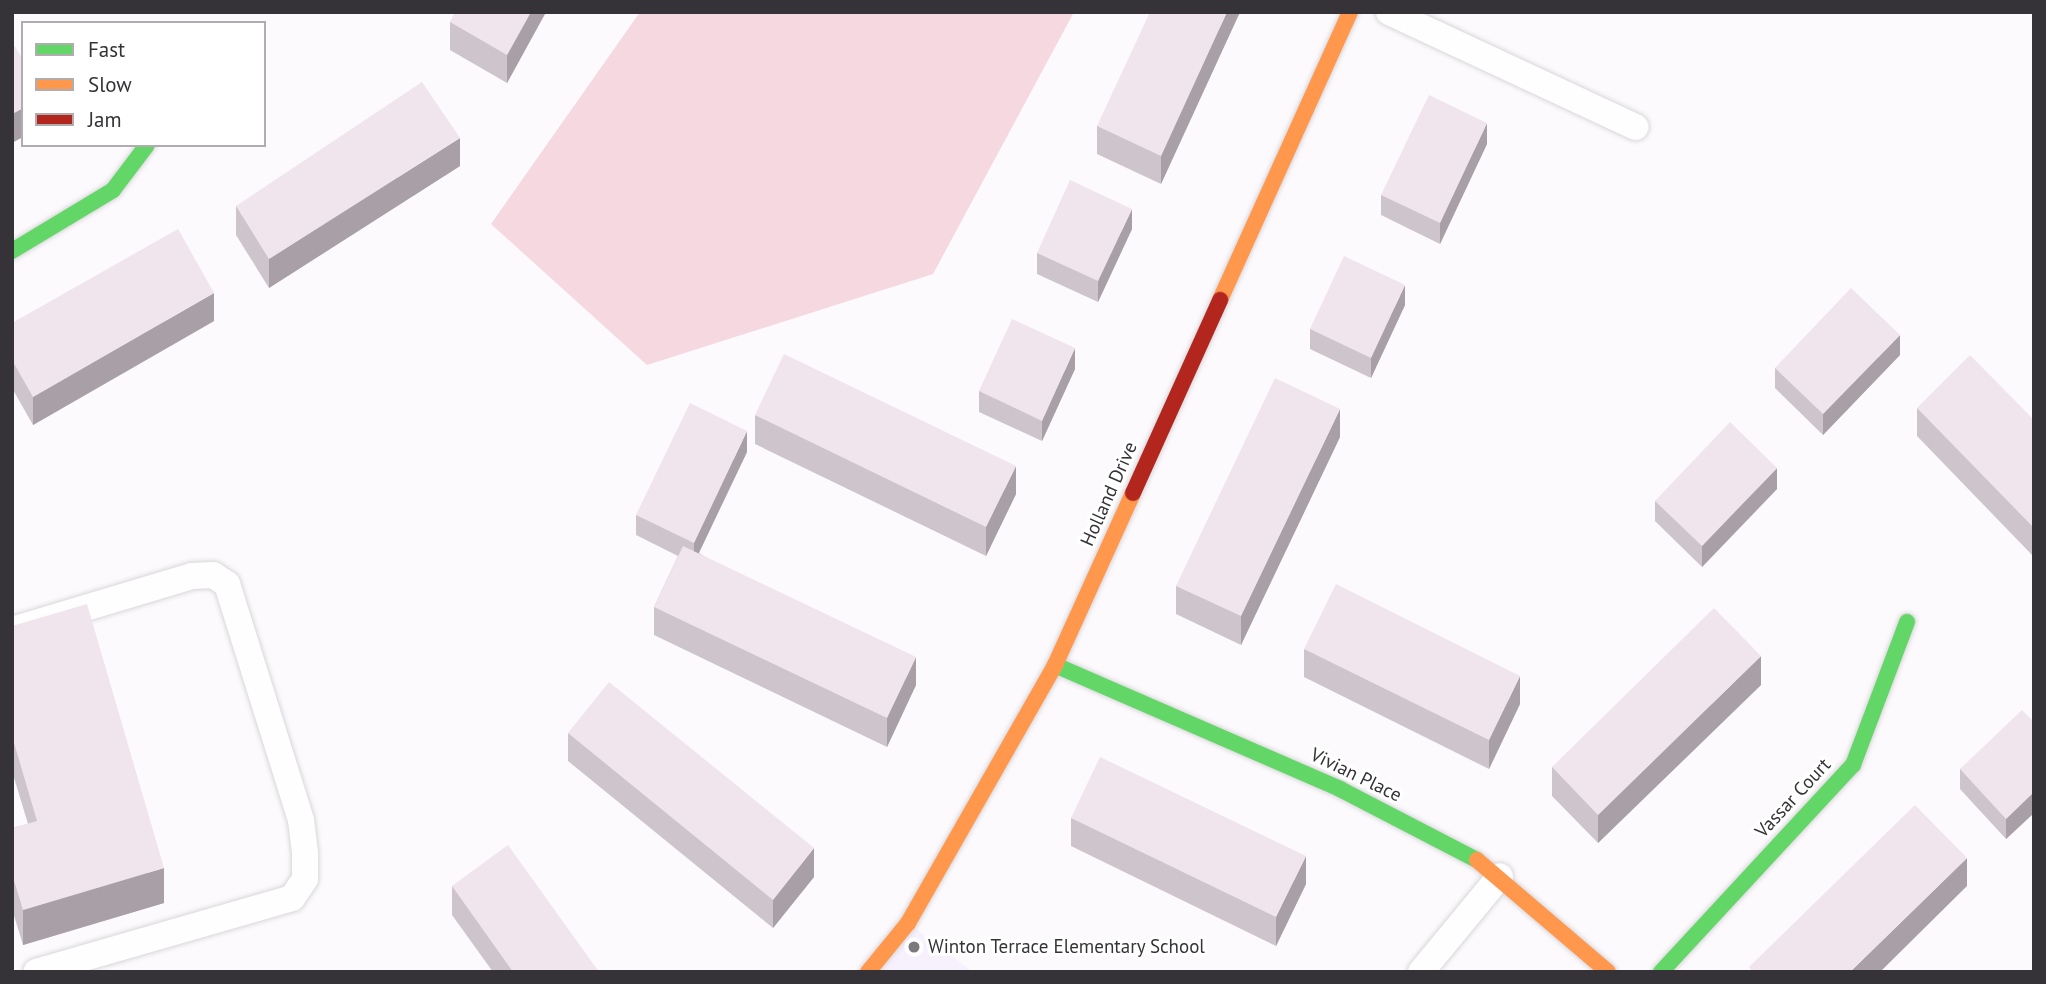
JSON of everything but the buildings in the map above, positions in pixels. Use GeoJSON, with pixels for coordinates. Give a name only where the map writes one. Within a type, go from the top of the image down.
{"type":"FeatureCollection","features":[{"type":"Feature","properties":{"kind":"street","name":"Holland Drive"},"geometry":{"type":"LineString","coordinates":[[868,972],[908,923],[1055,665],[1350,12]]}},
{"type":"Feature","properties":{"kind":"street"},"geometry":{"type":"LineString","coordinates":[[12,251],[113,190],[145,147]]}},
{"type":"Feature","properties":{"kind":"street","name":"Vassar Court"},"geometry":{"type":"LineString","coordinates":[[1661,972],[1853,765],[1907,622]]}},
{"type":"Feature","properties":{"kind":"street","name":"Vivian Place"},"geometry":{"type":"LineString","coordinates":[[1055,665],[1340,789],[1500,876],[1608,972]]}},
{"type":"Feature","properties":{"kind":"lane"},"geometry":{"type":"LineString","coordinates":[[1389,12],[1636,127]]}},
{"type":"Feature","properties":{"kind":"lane"},"geometry":{"type":"LineString","coordinates":[[12,630],[192,576],[213,575],[227,584],[301,820],[305,854],[305,879],[292,898],[36,972]]}},
{"type":"Feature","properties":{"kind":"lane"},"geometry":{"type":"LineString","coordinates":[[1421,972],[1500,876]]}},
{"type":"Feature","properties":{"kind":"shaded area"},"geometry":{"type":"Polygon","coordinates":[[[640,12],[1074,12],[933,274],[647,365],[491,224],[640,12]]]}},
{"type":"Feature","properties":{"kind":"shaded area","name":"Winton Terrace Elementary School"},"geometry":{"type":"Polygon","coordinates":[[[908,923],[973,972],[868,972],[908,923]]]}},
{"type":"Feature","properties":{"kind":"traffic: fast"},"geometry":{"type":"LineString","coordinates":[[12,251],[113,190],[145,147]]}},
{"type":"Feature","properties":{"kind":"traffic: fast"},"geometry":{"type":"LineString","coordinates":[[1661,972],[1853,765],[1907,622]]}},
{"type":"Feature","properties":{"kind":"traffic: fast"},"geometry":{"type":"LineString","coordinates":[[1055,665],[1340,789],[1477,860]]}},
{"type":"Feature","properties":{"kind":"traffic: slow"},"geometry":{"type":"LineString","coordinates":[[1220,300],[1350,12]]}},
{"type":"Feature","properties":{"kind":"traffic: slow"},"geometry":{"type":"LineString","coordinates":[[868,972],[908,923],[1055,665],[1133,493]]}},
{"type":"Feature","properties":{"kind":"traffic: slow"},"geometry":{"type":"LineString","coordinates":[[1477,860],[1608,972]]}},
{"type":"Feature","properties":{"kind":"traffic: jam"},"geometry":{"type":"LineString","coordinates":[[1133,493],[1220,300]]}},
{"type":"Feature","properties":{"kind":"place","name":"Winton Terrace Elementary School"},"geometry":{"type":"Point","coordinates":[914,947]}}]}
